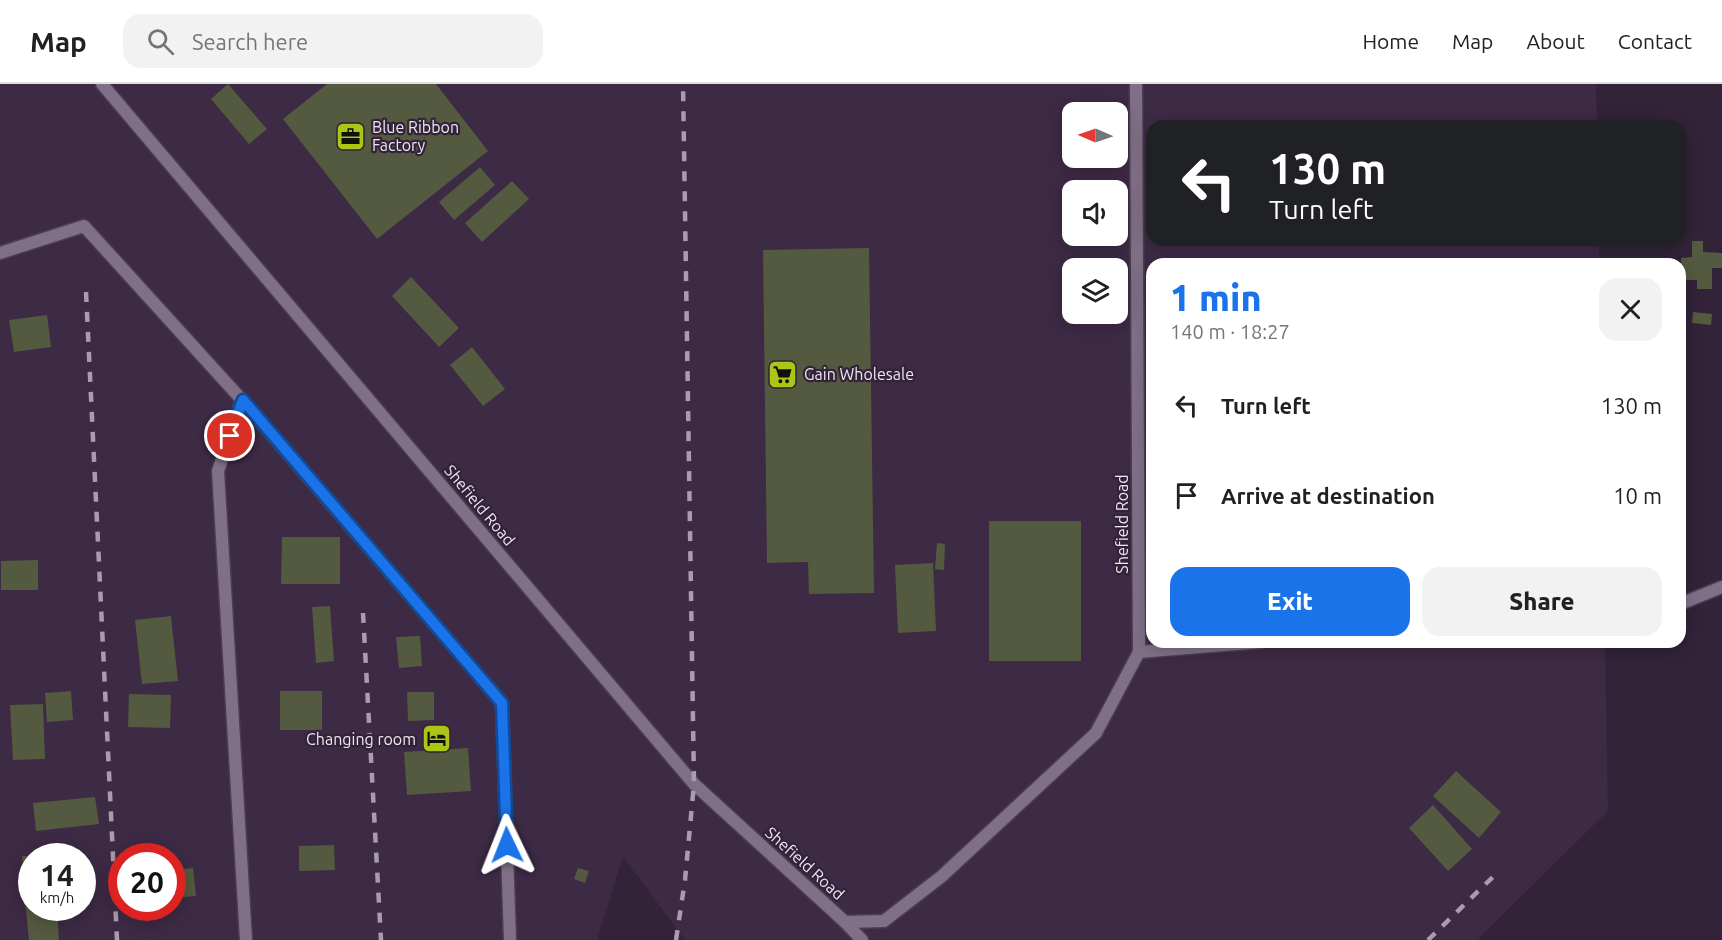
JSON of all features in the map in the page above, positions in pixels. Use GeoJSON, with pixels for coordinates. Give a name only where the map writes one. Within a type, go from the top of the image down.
{"type":"FeatureCollection","features":[{"type":"Feature","properties":{"kind":"street","name":"Shefield Road"},"geometry":{"type":"LineString","coordinates":[[102,84],[694,784],[845,922],[884,921],[942,876],[1096,733],[1139,652],[1136,84]]}},
{"type":"Feature","properties":{"kind":"street"},"geometry":{"type":"LineString","coordinates":[[0,253],[84,226],[243,400],[502,703],[510,940]]}},
{"type":"Feature","properties":{"kind":"street"},"geometry":{"type":"LineString","coordinates":[[243,400],[218,471],[246,940]]}},
{"type":"Feature","properties":{"kind":"street"},"geometry":{"type":"LineString","coordinates":[[1686,601],[1722,587]]}},
{"type":"Feature","properties":{"kind":"street"},"geometry":{"type":"LineString","coordinates":[[1139,652],[1187,648]]}},
{"type":"Feature","properties":{"kind":"street"},"geometry":{"type":"LineString","coordinates":[[845,922],[862,940]]}},
{"type":"Feature","properties":{"kind":"shaded area"},"geometry":{"type":"Polygon","coordinates":[[[0,84],[1596,84],[1597,120],[1146,120],[1146,246],[1599,246],[1599,258],[1146,258],[1146,648],[1605,648],[1608,811],[1477,940],[685,940],[623,857],[597,940],[0,940],[0,84]]]}},
{"type":"Feature","properties":{"kind":"building"},"geometry":{"type":"Polygon","coordinates":[[[228,84],[267,129],[249,144],[211,99],[228,84]]]}},
{"type":"Feature","properties":{"kind":"building"},"geometry":{"type":"Polygon","coordinates":[[[327,84],[436,84],[488,151],[377,239],[283,119],[327,84]]]}},
{"type":"Feature","properties":{"kind":"building"},"geometry":{"type":"Polygon","coordinates":[[[480,167],[495,185],[454,220],[439,202],[480,167]]]}},
{"type":"Feature","properties":{"kind":"building"},"geometry":{"type":"Polygon","coordinates":[[[512,181],[529,199],[482,242],[465,223],[512,181]]]}},
{"type":"Feature","properties":{"kind":"building"},"geometry":{"type":"Polygon","coordinates":[[[1692,241],[1703,241],[1703,252],[1722,253],[1722,268],[1712,268],[1712,289],[1697,289],[1697,280],[1686,280],[1686,258],[1681,258],[1692,257],[1692,241]]]}},
{"type":"Feature","properties":{"kind":"building"},"geometry":{"type":"Polygon","coordinates":[[[869,248],[874,593],[809,594],[808,562],[767,563],[763,250],[869,248]]]}},
{"type":"Feature","properties":{"kind":"building"},"geometry":{"type":"Polygon","coordinates":[[[411,277],[459,328],[439,347],[392,296],[411,277]]]}},
{"type":"Feature","properties":{"kind":"building"},"geometry":{"type":"Polygon","coordinates":[[[1693,312],[1712,314],[1711,325],[1692,323],[1693,312]]]}},
{"type":"Feature","properties":{"kind":"building"},"geometry":{"type":"Polygon","coordinates":[[[47,315],[51,347],[14,352],[9,320],[47,315]]]}},
{"type":"Feature","properties":{"kind":"building"},"geometry":{"type":"Polygon","coordinates":[[[472,347],[505,389],[483,406],[450,365],[472,347]]]}},
{"type":"Feature","properties":{"kind":"building"},"geometry":{"type":"Polygon","coordinates":[[[989,521],[1081,521],[1081,661],[989,661],[989,521]]]}},
{"type":"Feature","properties":{"kind":"building"},"geometry":{"type":"Polygon","coordinates":[[[282,537],[340,537],[340,584],[281,584],[282,537]]]}},
{"type":"Feature","properties":{"kind":"building"},"geometry":{"type":"Polygon","coordinates":[[[937,543],[945,544],[944,570],[935,569],[937,543]]]}},
{"type":"Feature","properties":{"kind":"building"},"geometry":{"type":"Polygon","coordinates":[[[38,560],[38,590],[1,590],[1,561],[38,560]]]}},
{"type":"Feature","properties":{"kind":"building"},"geometry":{"type":"Polygon","coordinates":[[[933,563],[936,631],[898,633],[895,565],[933,563]]]}},
{"type":"Feature","properties":{"kind":"building"},"geometry":{"type":"Polygon","coordinates":[[[330,606],[334,661],[316,663],[312,607],[330,606]]]}},
{"type":"Feature","properties":{"kind":"building"},"geometry":{"type":"Polygon","coordinates":[[[171,616],[178,681],[142,684],[135,620],[171,616]]]}},
{"type":"Feature","properties":{"kind":"building"},"geometry":{"type":"Polygon","coordinates":[[[420,636],[422,666],[399,668],[396,637],[420,636]]]}},
{"type":"Feature","properties":{"kind":"building"},"geometry":{"type":"Polygon","coordinates":[[[71,691],[73,720],[47,722],[45,693],[71,691]]]}},
{"type":"Feature","properties":{"kind":"building"},"geometry":{"type":"Polygon","coordinates":[[[280,691],[322,691],[322,730],[280,730],[280,691]]]}},
{"type":"Feature","properties":{"kind":"building"},"geometry":{"type":"Polygon","coordinates":[[[407,692],[434,692],[434,720],[408,721],[407,692]]]}},
{"type":"Feature","properties":{"kind":"building"},"geometry":{"type":"Polygon","coordinates":[[[129,694],[171,695],[170,728],[128,727],[129,694]]]}},
{"type":"Feature","properties":{"kind":"building"},"geometry":{"type":"Polygon","coordinates":[[[43,704],[45,759],[13,760],[10,705],[43,704]]]}},
{"type":"Feature","properties":{"kind":"building"},"geometry":{"type":"Polygon","coordinates":[[[468,748],[471,791],[407,795],[404,752],[468,748]]]}},
{"type":"Feature","properties":{"kind":"building"},"geometry":{"type":"Polygon","coordinates":[[[1456,771],[1501,812],[1479,838],[1433,796],[1456,771]]]}},
{"type":"Feature","properties":{"kind":"building"},"geometry":{"type":"Polygon","coordinates":[[[95,797],[99,824],[36,831],[33,803],[95,797]]]}},
{"type":"Feature","properties":{"kind":"building"},"geometry":{"type":"Polygon","coordinates":[[[1433,805],[1472,849],[1448,871],[1409,828],[1433,805]]]}},
{"type":"Feature","properties":{"kind":"building"},"geometry":{"type":"Polygon","coordinates":[[[334,845],[335,870],[299,871],[299,846],[334,845]]]}},
{"type":"Feature","properties":{"kind":"building"},"geometry":{"type":"Polygon","coordinates":[[[193,868],[196,896],[186,897],[186,869],[193,868]]]}},
{"type":"Feature","properties":{"kind":"building"},"geometry":{"type":"Polygon","coordinates":[[[578,868],[589,871],[585,883],[574,879],[578,868]]]}},
{"type":"Feature","properties":{"kind":"building"},"geometry":{"type":"Polygon","coordinates":[[[27,921],[58,921],[59,940],[29,940],[27,921]]]}},
{"type":"Feature","properties":{"kind":"railway"},"geometry":{"type":"LineString","coordinates":[[676,940],[685,880],[694,784],[683,84]]}},
{"type":"Feature","properties":{"kind":"railway"},"geometry":{"type":"LineString","coordinates":[[86,292],[117,940]]}},
{"type":"Feature","properties":{"kind":"railway"},"geometry":{"type":"LineString","coordinates":[[363,613],[381,940]]}},
{"type":"Feature","properties":{"kind":"railway"},"geometry":{"type":"LineString","coordinates":[[1428,940],[1499,871]]}},
{"type":"Feature","properties":{"kind":"place","name":"Blue Ribbon Factory"},"geometry":{"type":"Point","coordinates":[351,136]}},
{"type":"Feature","properties":{"kind":"place","name":"Gain Wholesale"},"geometry":{"type":"Point","coordinates":[783,374]}},
{"type":"Feature","properties":{"kind":"place","name":"Changing room"},"geometry":{"type":"Point","coordinates":[437,739]}},
{"type":"Feature","properties":{"kind":"route"},"geometry":{"type":"LineString","coordinates":[[230,436],[243,400],[502,703],[507,845]]}}]}
